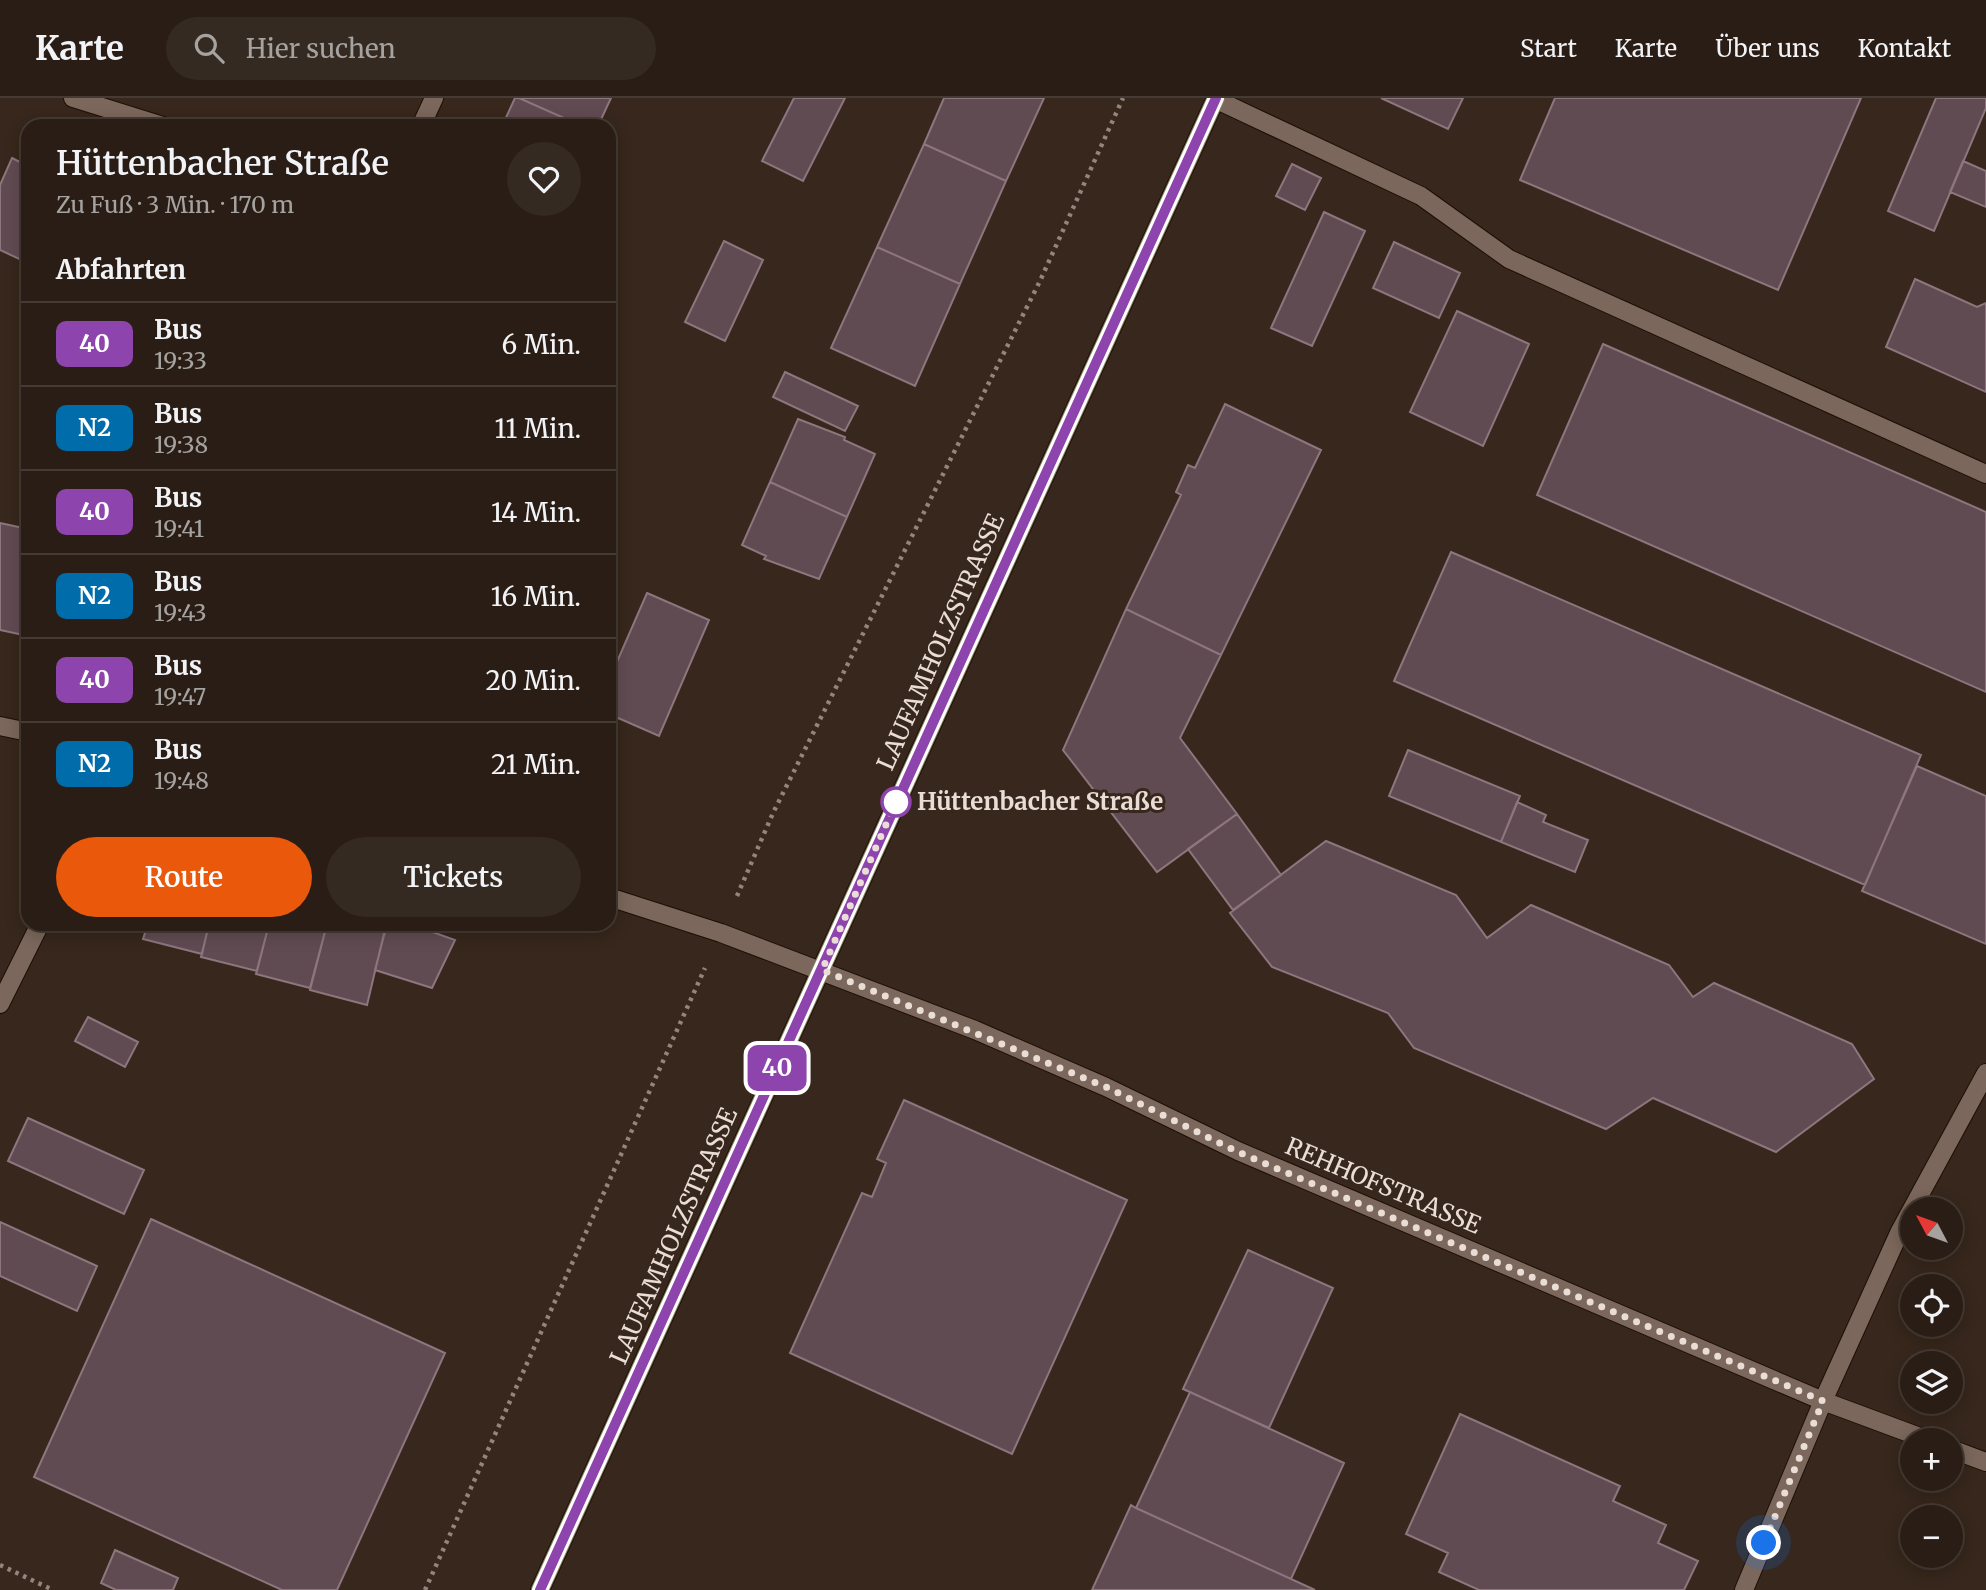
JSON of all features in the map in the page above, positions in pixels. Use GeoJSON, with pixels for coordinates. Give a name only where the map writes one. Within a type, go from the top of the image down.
{"type":"FeatureCollection","features":[{"type":"Feature","properties":{"kind":"main road","name":"LAUFAMHOLZSTRASSE"},"geometry":{"type":"LineString","coordinates":[[540,1590],[1215,99]]}},
{"type":"Feature","properties":{"kind":"street"},"geometry":{"type":"LineString","coordinates":[[73,98],[140,119]]}},
{"type":"Feature","properties":{"kind":"street"},"geometry":{"type":"LineString","coordinates":[[424,119],[434,98]]}},
{"type":"Feature","properties":{"kind":"street"},"geometry":{"type":"LineString","coordinates":[[1215,99],[1421,196],[1509,259],[1986,474]]}},
{"type":"Feature","properties":{"kind":"street"},"geometry":{"type":"LineString","coordinates":[[0,726],[21,730]]}},
{"type":"Feature","properties":{"kind":"street"},"geometry":{"type":"LineString","coordinates":[[616,899],[721,933],[822,970]]}},
{"type":"Feature","properties":{"kind":"street"},"geometry":{"type":"LineString","coordinates":[[0,1004],[36,931]]}},
{"type":"Feature","properties":{"kind":"street","name":"REHHOFSTRASSE"},"geometry":{"type":"LineString","coordinates":[[822,970],[1106,1087],[1238,1152],[1823,1401],[1900,1430]]}},
{"type":"Feature","properties":{"kind":"street"},"geometry":{"type":"LineString","coordinates":[[1744,1590],[1823,1401],[1900,1231],[1986,1073]]}},
{"type":"Feature","properties":{"kind":"street"},"geometry":{"type":"LineString","coordinates":[[1963,1453],[1986,1462]]}},
{"type":"Feature","properties":{"kind":"path"},"geometry":{"type":"LineString","coordinates":[[425,1590],[773,813],[1040,281],[1123,98]]}},
{"type":"Feature","properties":{"kind":"path"},"geometry":{"type":"LineString","coordinates":[[815,709],[822,713]]}},
{"type":"Feature","properties":{"kind":"path"},"geometry":{"type":"LineString","coordinates":[[0,1565],[53,1590]]}},
{"type":"Feature","properties":{"kind":"building"},"geometry":{"type":"Polygon","coordinates":[[[515,98],[519,98],[566,119],[505,119],[515,98]]]}},
{"type":"Feature","properties":{"kind":"building"},"geometry":{"type":"Polygon","coordinates":[[[519,98],[611,98],[601,119],[566,119],[519,98]]]}},
{"type":"Feature","properties":{"kind":"building"},"geometry":{"type":"Polygon","coordinates":[[[794,98],[845,98],[803,181],[762,161],[794,98]]]}},
{"type":"Feature","properties":{"kind":"building"},"geometry":{"type":"Polygon","coordinates":[[[944,98],[1044,98],[1006,181],[924,144],[944,98]]]}},
{"type":"Feature","properties":{"kind":"building"},"geometry":{"type":"Polygon","coordinates":[[[1381,98],[1463,98],[1448,129],[1381,98]]]}},
{"type":"Feature","properties":{"kind":"building"},"geometry":{"type":"Polygon","coordinates":[[[1555,98],[1861,98],[1778,290],[1520,180],[1555,98]]]}},
{"type":"Feature","properties":{"kind":"building"},"geometry":{"type":"Polygon","coordinates":[[[1936,98],[1986,98],[1986,108],[1934,231],[1888,211],[1936,98]]]}},
{"type":"Feature","properties":{"kind":"building"},"geometry":{"type":"Polygon","coordinates":[[[924,144],[1006,181],[960,284],[877,247],[924,144]]]}},
{"type":"Feature","properties":{"kind":"building"},"geometry":{"type":"Polygon","coordinates":[[[12,158],[21,162],[21,260],[0,250],[0,185],[12,158]]]}},
{"type":"Feature","properties":{"kind":"building"},"geometry":{"type":"Polygon","coordinates":[[[1963,161],[1986,171],[1986,207],[1950,192],[1963,161]]]}},
{"type":"Feature","properties":{"kind":"building"},"geometry":{"type":"Polygon","coordinates":[[[1292,164],[1321,178],[1305,210],[1276,196],[1292,164]]]}},
{"type":"Feature","properties":{"kind":"building"},"geometry":{"type":"Polygon","coordinates":[[[1324,212],[1365,231],[1312,346],[1271,328],[1324,212]]]}},
{"type":"Feature","properties":{"kind":"building"},"geometry":{"type":"Polygon","coordinates":[[[724,241],[763,260],[725,341],[685,322],[724,241]]]}},
{"type":"Feature","properties":{"kind":"building"},"geometry":{"type":"Polygon","coordinates":[[[1394,242],[1460,273],[1439,318],[1373,288],[1394,242]]]}},
{"type":"Feature","properties":{"kind":"building"},"geometry":{"type":"Polygon","coordinates":[[[877,247],[960,284],[915,386],[831,348],[877,247]]]}},
{"type":"Feature","properties":{"kind":"building"},"geometry":{"type":"Polygon","coordinates":[[[1915,279],[1977,307],[1986,303],[1986,392],[1886,347],[1915,279]]]}},
{"type":"Feature","properties":{"kind":"building"},"geometry":{"type":"Polygon","coordinates":[[[1457,311],[1529,344],[1483,446],[1410,412],[1457,311]]]}},
{"type":"Feature","properties":{"kind":"building"},"geometry":{"type":"Polygon","coordinates":[[[1603,344],[1986,512],[1986,692],[1537,495],[1603,344]]]}},
{"type":"Feature","properties":{"kind":"building"},"geometry":{"type":"Polygon","coordinates":[[[785,372],[858,406],[845,431],[773,397],[785,372]]]}},
{"type":"Feature","properties":{"kind":"building"},"geometry":{"type":"Polygon","coordinates":[[[1225,404],[1321,450],[1221,655],[1126,609],[1181,495],[1176,492],[1188,465],[1195,468],[1225,404]]]}},
{"type":"Feature","properties":{"kind":"building"},"geometry":{"type":"Polygon","coordinates":[[[798,419],[845,437],[844,440],[875,454],[847,517],[770,482],[798,419]]]}},
{"type":"Feature","properties":{"kind":"building"},"geometry":{"type":"Polygon","coordinates":[[[770,482],[847,517],[819,579],[764,559],[766,556],[742,545],[770,482]]]}},
{"type":"Feature","properties":{"kind":"building"},"geometry":{"type":"Polygon","coordinates":[[[0,523],[21,528],[21,634],[0,630],[0,523]]]}},
{"type":"Feature","properties":{"kind":"building"},"geometry":{"type":"Polygon","coordinates":[[[1451,552],[1921,755],[1865,885],[1394,681],[1451,552]]]}},
{"type":"Feature","properties":{"kind":"building"},"geometry":{"type":"Polygon","coordinates":[[[647,593],[709,620],[659,736],[616,717],[616,664],[647,593]]]}},
{"type":"Feature","properties":{"kind":"building"},"geometry":{"type":"Polygon","coordinates":[[[1126,609],[1221,655],[1180,738],[1237,814],[1157,872],[1063,750],[1126,609]]]}},
{"type":"Feature","properties":{"kind":"building"},"geometry":{"type":"Polygon","coordinates":[[[1408,750],[1520,796],[1501,842],[1389,796],[1408,750]]]}},
{"type":"Feature","properties":{"kind":"building"},"geometry":{"type":"Polygon","coordinates":[[[1917,766],[1986,796],[1986,944],[1862,891],[1917,766]]]}},
{"type":"Feature","properties":{"kind":"building"},"geometry":{"type":"Polygon","coordinates":[[[1517,802],[1546,815],[1543,822],[1588,840],[1575,872],[1501,842],[1517,802]]]}},
{"type":"Feature","properties":{"kind":"building"},"geometry":{"type":"Polygon","coordinates":[[[1237,814],[1281,875],[1233,910],[1188,849],[1237,814]]]}},
{"type":"Feature","properties":{"kind":"building"},"geometry":{"type":"Polygon","coordinates":[[[1326,841],[1456,895],[1487,938],[1531,905],[1669,965],[1693,997],[1714,983],[1852,1044],[1874,1079],[1776,1152],[1653,1098],[1606,1129],[1414,1048],[1388,1013],[1272,967],[1230,913],[1326,841]]]}},
{"type":"Feature","properties":{"kind":"building"},"geometry":{"type":"Polygon","coordinates":[[[146,931],[207,931],[202,954],[143,939],[146,931]]]}},
{"type":"Feature","properties":{"kind":"building"},"geometry":{"type":"Polygon","coordinates":[[[207,931],[267,931],[257,971],[201,957],[207,931]]]}},
{"type":"Feature","properties":{"kind":"building"},"geometry":{"type":"Polygon","coordinates":[[[267,931],[325,931],[310,988],[256,974],[267,931]]]}},
{"type":"Feature","properties":{"kind":"building"},"geometry":{"type":"Polygon","coordinates":[[[325,931],[385,931],[367,1005],[310,990],[325,931]]]}},
{"type":"Feature","properties":{"kind":"building"},"geometry":{"type":"Polygon","coordinates":[[[385,931],[430,931],[455,940],[432,988],[375,970],[385,931]]]}},
{"type":"Feature","properties":{"kind":"building"},"geometry":{"type":"Polygon","coordinates":[[[88,1017],[138,1042],[125,1067],[75,1041],[88,1017]]]}},
{"type":"Feature","properties":{"kind":"building"},"geometry":{"type":"Polygon","coordinates":[[[904,1100],[1127,1200],[1012,1454],[790,1353],[862,1193],[872,1197],[886,1163],[877,1159],[904,1100]]]}},
{"type":"Feature","properties":{"kind":"building"},"geometry":{"type":"Polygon","coordinates":[[[28,1118],[144,1170],[124,1214],[8,1161],[28,1118]]]}},
{"type":"Feature","properties":{"kind":"building"},"geometry":{"type":"Polygon","coordinates":[[[151,1219],[445,1353],[337,1590],[282,1590],[34,1477],[151,1219]]]}},
{"type":"Feature","properties":{"kind":"building"},"geometry":{"type":"Polygon","coordinates":[[[0,1222],[97,1266],[77,1311],[0,1276],[0,1222]]]}},
{"type":"Feature","properties":{"kind":"building"},"geometry":{"type":"Polygon","coordinates":[[[1248,1250],[1333,1288],[1269,1428],[1183,1389],[1248,1250]]]}},
{"type":"Feature","properties":{"kind":"building"},"geometry":{"type":"Polygon","coordinates":[[[1190,1392],[1344,1463],[1291,1579],[1136,1508],[1190,1392]]]}},
{"type":"Feature","properties":{"kind":"building"},"geometry":{"type":"Polygon","coordinates":[[[1460,1414],[1620,1486],[1613,1501],[1666,1525],[1658,1543],[1698,1561],[1684,1590],[1479,1590],[1439,1572],[1448,1553],[1406,1534],[1460,1414]]]}},
{"type":"Feature","properties":{"kind":"building"},"geometry":{"type":"Polygon","coordinates":[[[1131,1505],[1136,1508],[1315,1590],[1092,1590],[1131,1505]]]}},
{"type":"Feature","properties":{"kind":"building"},"geometry":{"type":"Polygon","coordinates":[[[115,1550],[178,1578],[173,1590],[116,1590],[101,1583],[115,1550]]]}},
{"type":"Feature","properties":{"kind":"bus line","name":"40"},"geometry":{"type":"LineString","coordinates":[[540,1590],[1216,98]]}},
{"type":"Feature","properties":{"kind":"place","name":"Hüttenbacher Straße"},"geometry":{"type":"Point","coordinates":[896,802]}},
{"type":"Feature","properties":{"kind":"route"},"geometry":{"type":"LineString","coordinates":[[896,802],[822,970],[975,1030],[1106,1087],[1238,1152],[1823,1401],[1764,1543]]}}]}
